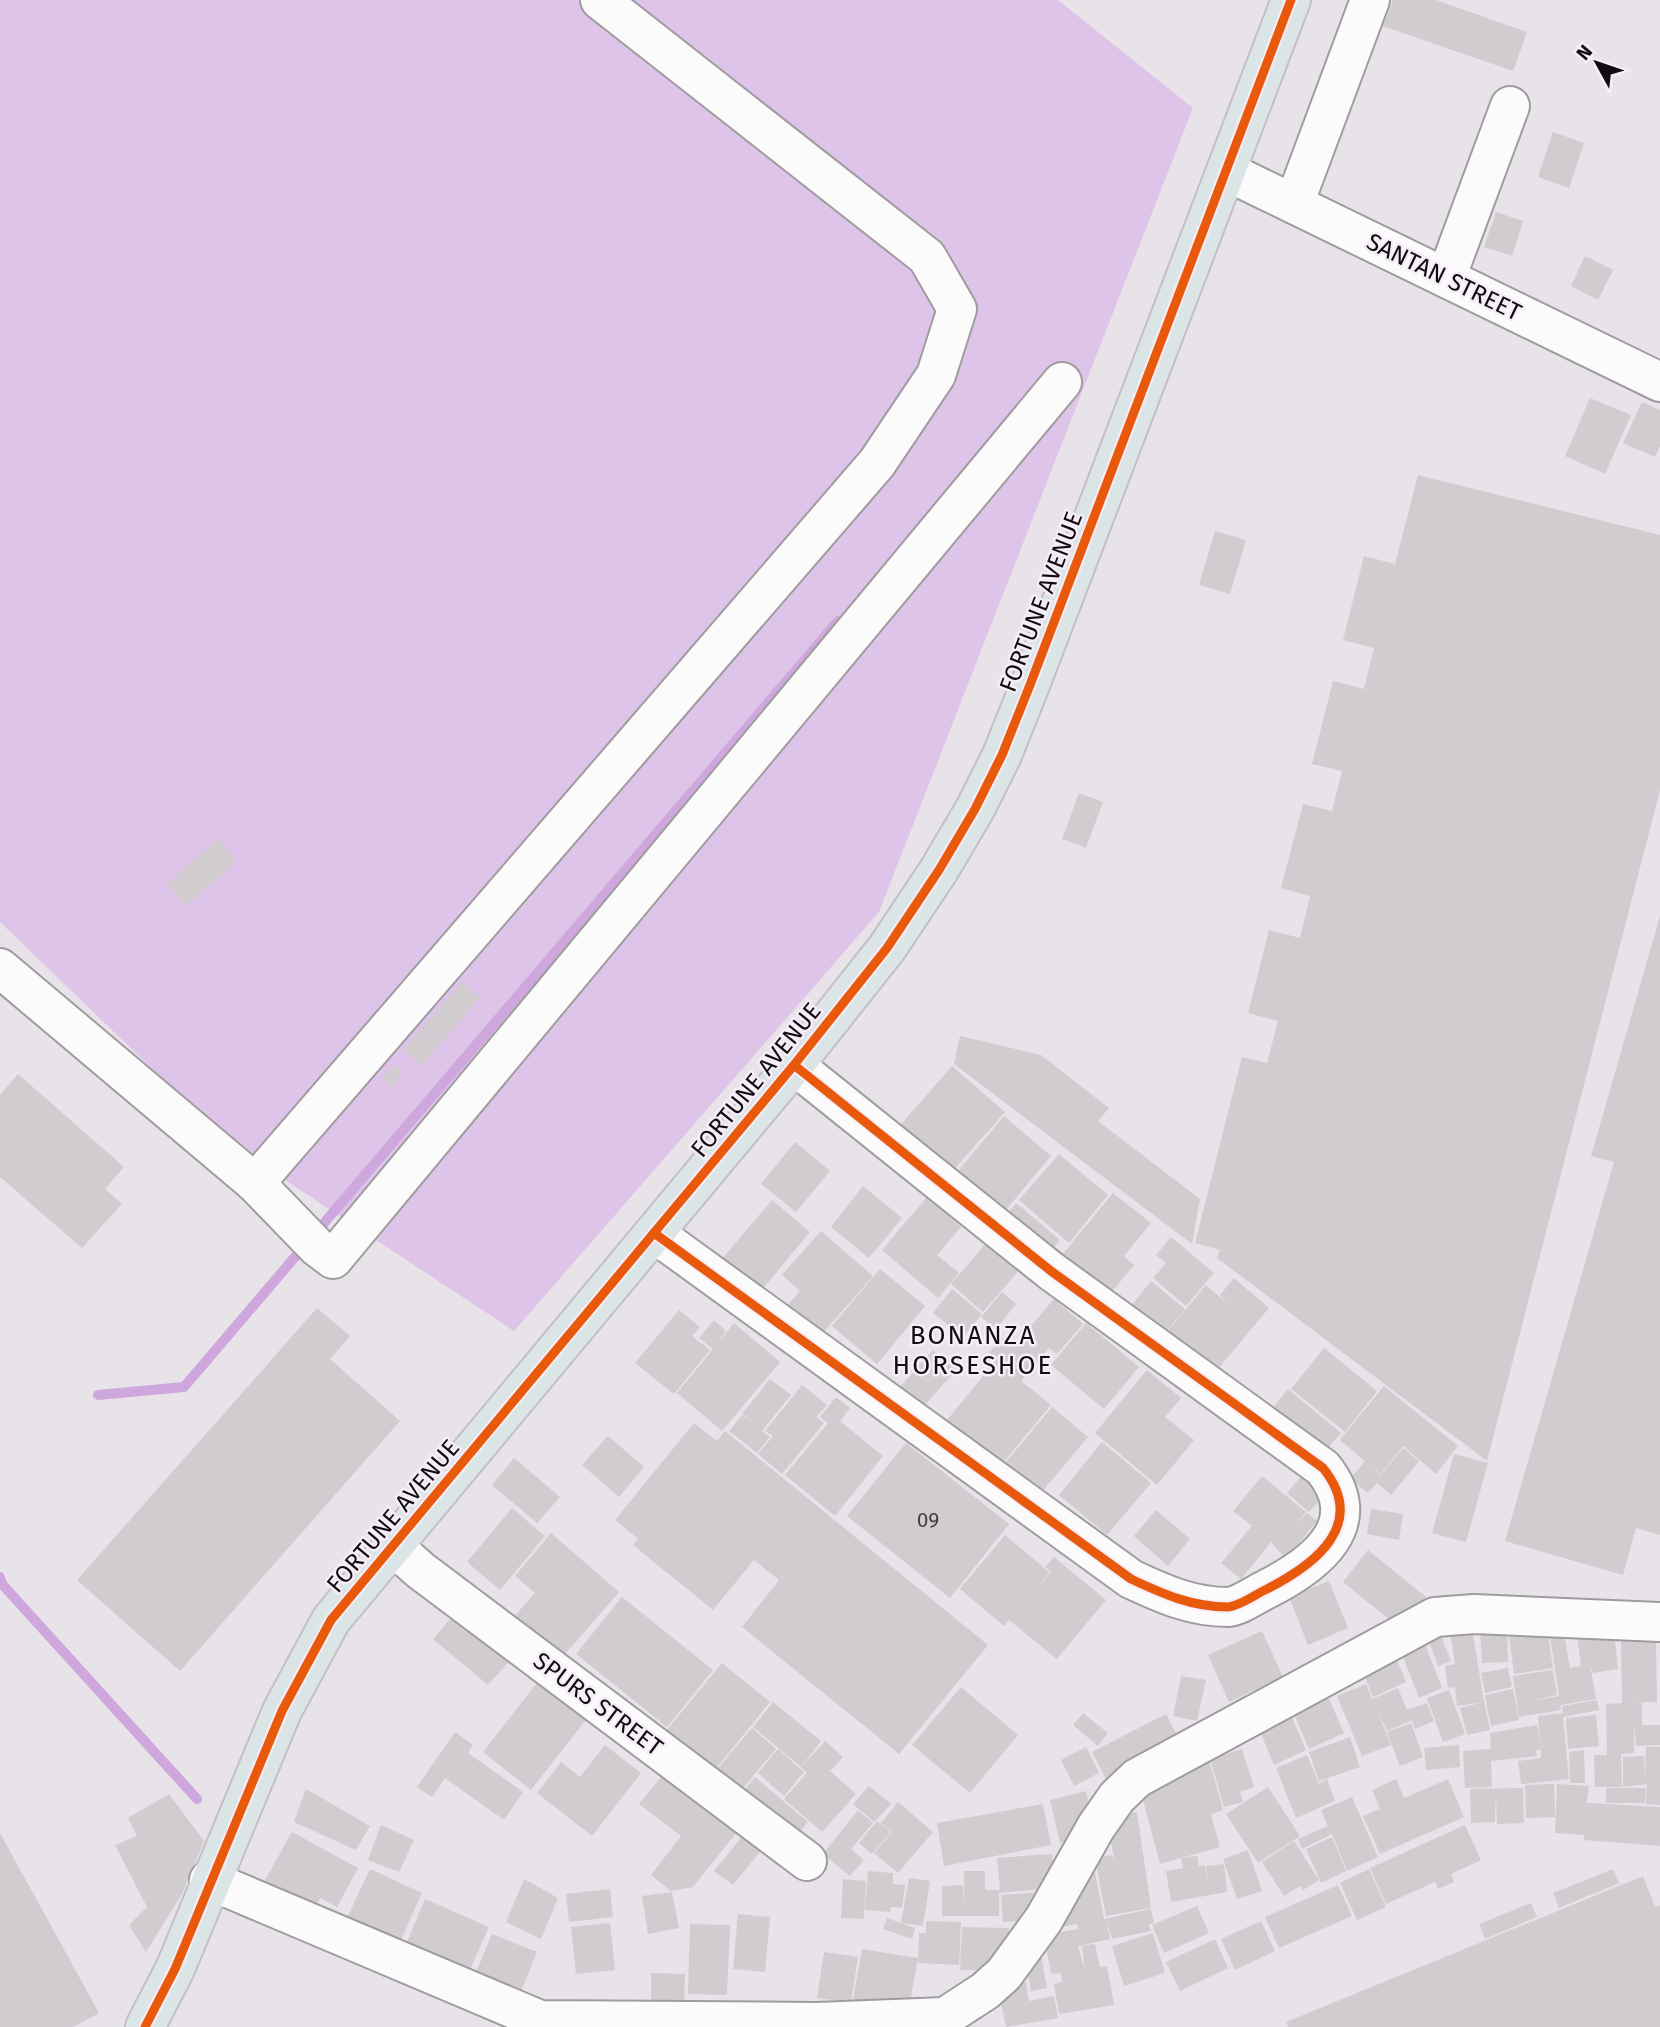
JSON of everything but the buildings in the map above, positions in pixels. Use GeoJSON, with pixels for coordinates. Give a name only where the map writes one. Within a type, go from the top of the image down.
{"type":"FeatureCollection","features":[{"type":"Feature","properties":{"kind":"main road","name":"FORTUNE AVENUE"},"geometry":{"type":"LineString","coordinates":[[145,2027],[175,1969],[209,1880],[309,1657],[331,1620],[794,1065],[887,948],[939,870],[1002,755],[1228,172],[1291,0]]}},
{"type":"Feature","properties":{"kind":"street"},"geometry":{"type":"LineString","coordinates":[[255,1183],[877,463],[936,375],[957,310],[927,257],[600,0]]}},
{"type":"Feature","properties":{"kind":"street"},"geometry":{"type":"LineString","coordinates":[[1294,204],[1370,0]]}},
{"type":"Feature","properties":{"kind":"street"},"geometry":{"type":"LineString","coordinates":[[1446,278],[1510,106]]}},
{"type":"Feature","properties":{"kind":"street","name":"SANTAN STREET"},"geometry":{"type":"LineString","coordinates":[[1228,172],[1660,382]]}},
{"type":"Feature","properties":{"kind":"street"},"geometry":{"type":"LineString","coordinates":[[0,968],[255,1183],[333,1259],[1062,382]]}},
{"type":"Feature","properties":{"kind":"street"},"geometry":{"type":"LineString","coordinates":[[654,1233],[1131,1579],[1181,1602],[1231,1607],[1289,1577],[1327,1546],[1343,1516],[1339,1487],[1323,1468],[1051,1270],[794,1065]]}},
{"type":"Feature","properties":{"kind":"street","name":"SPURS STREET"},"geometry":{"type":"LineString","coordinates":[[392,1545],[420,1570],[807,1861]]}},
{"type":"Feature","properties":{"kind":"street"},"geometry":{"type":"LineString","coordinates":[[209,1880],[540,2021],[817,2022],[944,2017],[972,2001],[1004,1974],[1044,1920],[1096,1827],[1117,1797],[1137,1778],[1436,1617],[1474,1614],[1660,1622]]}},
{"type":"Feature","properties":{"kind":"shaded area"},"geometry":{"type":"Polygon","coordinates":[[[0,0],[1058,0],[1193,108],[879,912],[514,1331],[229,1143],[0,922],[0,0]]]}},
{"type":"Feature","properties":{"kind":"waterway"},"geometry":{"type":"LineString","coordinates":[[98,1395],[184,1387],[838,621]]}},
{"type":"Feature","properties":{"kind":"waterway"},"geometry":{"type":"LineString","coordinates":[[0,1577],[2,1584],[197,1799]]}},
{"type":"Feature","properties":{"kind":"cycle path"},"geometry":{"type":"LineString","coordinates":[[145,2027],[175,1969],[282,1711],[331,1620],[794,1065],[887,948],[939,870],[975,809],[1002,755],[1030,685],[1291,0]]}},
{"type":"Feature","properties":{"kind":"cycle path"},"geometry":{"type":"LineString","coordinates":[[654,1233],[1131,1579],[1143,1585],[1190,1602],[1233,1606],[1303,1567],[1330,1540],[1338,1524],[1340,1507],[1336,1488],[1323,1468],[1051,1271],[794,1065]]}},
{"type":"Feature","properties":{"kind":"district","name":"BONANZA HORSESHOE"},"geometry":{"type":"Point","coordinates":[973,1350]}}]}
